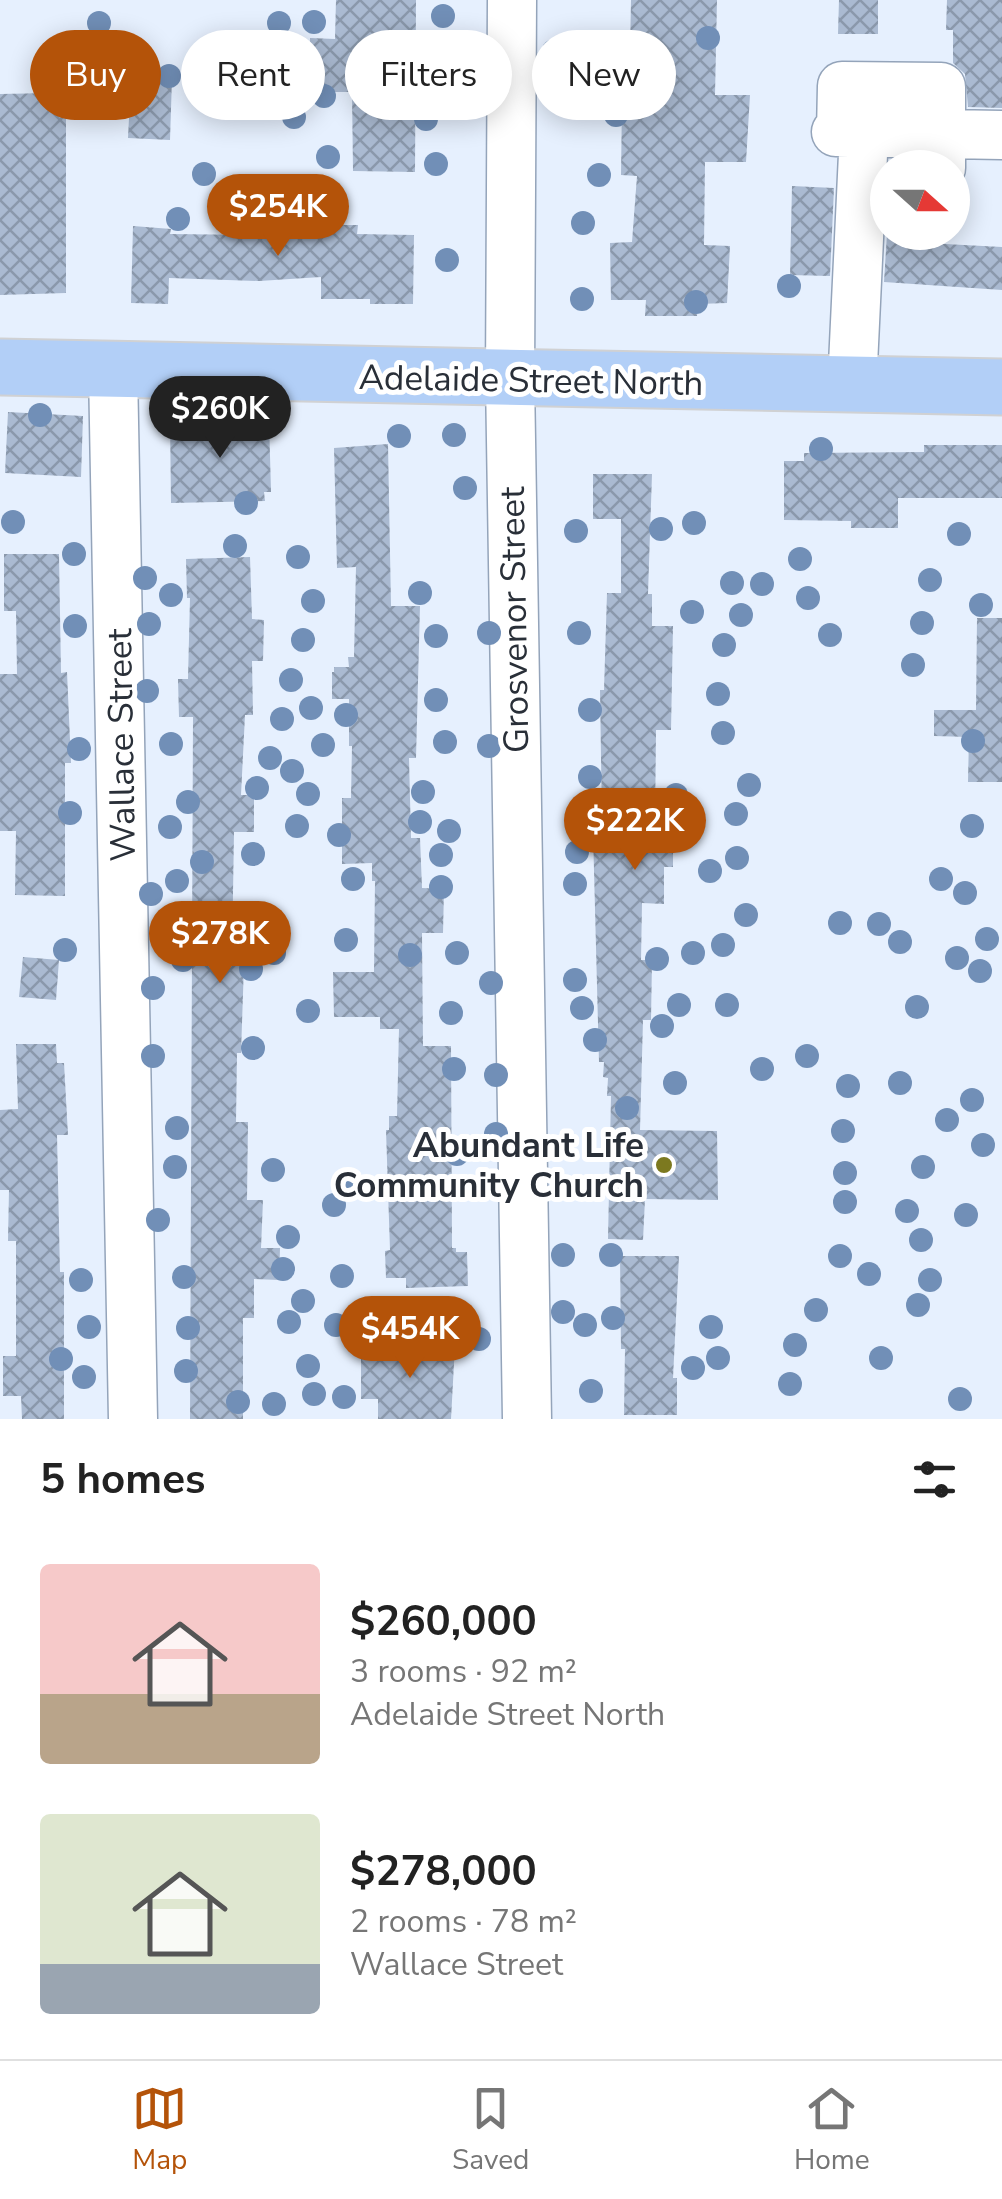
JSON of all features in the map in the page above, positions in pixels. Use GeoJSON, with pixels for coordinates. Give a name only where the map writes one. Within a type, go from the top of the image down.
{"type":"FeatureCollection","features":[{"type":"Feature","properties":{"kind":"main road","name":"Adelaide Street North"},"geometry":{"type":"LineString","coordinates":[[0,368],[1002,387]]}},
{"type":"Feature","properties":{"kind":"street","name":"Grosvenor Street"},"geometry":{"type":"LineString","coordinates":[[512,0],[510,379],[527,1419]]}},
{"type":"Feature","properties":{"kind":"street"},"geometry":{"type":"LineString","coordinates":[[852,386],[841,132],[937,150]]}},
{"type":"Feature","properties":{"kind":"street"},"geometry":{"type":"LineString","coordinates":[[946,150],[1002,135]]}},
{"type":"Feature","properties":{"kind":"street","name":"Wallace Street"},"geometry":{"type":"LineString","coordinates":[[114,370],[134,1419]]}},
{"type":"Feature","properties":{"kind":"building"},"geometry":{"type":"Polygon","coordinates":[[[336,0],[416,0],[416,30],[345,30],[345,92],[325,92],[325,39],[335,39],[336,0]]]}},
{"type":"Feature","properties":{"kind":"building"},"geometry":{"type":"Polygon","coordinates":[[[631,0],[717,0],[715,95],[750,95],[746,162],[705,162],[704,245],[730,246],[727,303],[698,304],[697,316],[645,316],[646,300],[611,300],[610,243],[632,242],[637,176],[621,175],[622,120],[676,120],[676,30],[630,30],[631,0]]]}},
{"type":"Feature","properties":{"kind":"building"},"geometry":{"type":"Polygon","coordinates":[[[839,0],[878,0],[878,34],[838,34],[839,0]]]}},
{"type":"Feature","properties":{"kind":"building"},"geometry":{"type":"Polygon","coordinates":[[[947,0],[1002,0],[1002,108],[968,107],[965,74],[953,63],[953,30],[946,30],[947,0]]]}},
{"type":"Feature","properties":{"kind":"building"},"geometry":{"type":"Polygon","coordinates":[[[161,78],[172,78],[170,140],[128,138],[129,120],[161,120],[161,78]]]}},
{"type":"Feature","properties":{"kind":"building"},"geometry":{"type":"Polygon","coordinates":[[[30,93],[30,120],[66,120],[66,293],[0,295],[0,94],[30,93]]]}},
{"type":"Feature","properties":{"kind":"building"},"geometry":{"type":"Polygon","coordinates":[[[352,120],[415,120],[415,172],[353,171],[352,120]]]}},
{"type":"Feature","properties":{"kind":"building"},"geometry":{"type":"Polygon","coordinates":[[[792,186],[834,188],[830,276],[790,275],[792,186]]]}},
{"type":"Feature","properties":{"kind":"building"},"geometry":{"type":"Polygon","coordinates":[[[298,201],[298,225],[358,225],[357,234],[414,235],[413,304],[321,299],[321,277],[259,281],[169,278],[168,304],[131,303],[133,226],[171,229],[170,234],[261,235],[261,216],[272,216],[272,202],[298,201]]]}},
{"type":"Feature","properties":{"kind":"building"},"geometry":{"type":"Polygon","coordinates":[[[1002,247],[1002,290],[884,282],[886,250],[1002,247]]]}},
{"type":"Feature","properties":{"kind":"building"},"geometry":{"type":"Polygon","coordinates":[[[8,412],[83,416],[81,477],[5,473],[8,412]]]}},
{"type":"Feature","properties":{"kind":"building"},"geometry":{"type":"Polygon","coordinates":[[[269,419],[271,492],[264,492],[265,501],[171,503],[170,422],[269,419]]]}},
{"type":"Feature","properties":{"kind":"building"},"geometry":{"type":"Polygon","coordinates":[[[388,444],[391,606],[420,606],[416,758],[409,758],[411,838],[420,838],[422,888],[444,889],[443,933],[422,933],[423,1046],[451,1046],[452,1248],[467,1252],[468,1286],[406,1288],[406,1278],[386,1278],[385,1251],[390,1250],[386,1130],[389,1116],[397,1116],[399,1029],[380,1029],[380,1017],[334,1017],[333,972],[374,972],[375,881],[372,863],[342,864],[342,798],[351,798],[352,746],[349,699],[332,699],[332,672],[334,667],[349,667],[348,657],[354,657],[356,567],[337,568],[334,448],[388,444]]]}},
{"type":"Feature","properties":{"kind":"building"},"geometry":{"type":"Polygon","coordinates":[[[924,445],[1002,445],[1002,498],[898,498],[898,528],[851,528],[851,521],[784,520],[784,461],[804,461],[804,453],[924,452],[924,445]]]}},
{"type":"Feature","properties":{"kind":"building"},"geometry":{"type":"Polygon","coordinates":[[[593,474],[652,474],[648,594],[652,594],[652,626],[673,626],[671,730],[656,730],[655,825],[673,825],[673,867],[664,867],[664,904],[642,903],[641,960],[652,960],[651,1020],[643,1020],[640,1130],[717,1131],[718,1200],[645,1199],[643,1240],[608,1239],[611,1096],[607,1096],[608,1078],[603,1077],[604,1062],[599,1062],[593,832],[598,832],[598,824],[602,824],[600,690],[604,690],[607,593],[621,593],[621,519],[593,519],[593,474]]]}},
{"type":"Feature","properties":{"kind":"building"},"geometry":{"type":"Polygon","coordinates":[[[4,554],[59,554],[61,673],[67,672],[71,763],[65,763],[65,896],[15,895],[16,831],[0,831],[0,674],[17,674],[16,611],[4,611],[4,554]]]}},
{"type":"Feature","properties":{"kind":"building"},"geometry":{"type":"Polygon","coordinates":[[[250,557],[252,619],[264,620],[263,661],[252,661],[253,715],[245,715],[241,795],[254,795],[254,832],[234,832],[232,953],[235,964],[244,964],[236,1122],[248,1122],[247,1200],[263,1200],[261,1248],[280,1248],[279,1280],[254,1279],[254,1318],[243,1318],[243,1419],[190,1419],[193,717],[179,717],[178,679],[188,679],[190,598],[186,559],[250,557]]]}},
{"type":"Feature","properties":{"kind":"building"},"geometry":{"type":"Polygon","coordinates":[[[977,618],[1002,618],[1002,782],[968,782],[969,737],[934,736],[934,710],[976,710],[977,618]]]}},
{"type":"Feature","properties":{"kind":"building"},"geometry":{"type":"Polygon","coordinates":[[[23,957],[59,960],[56,1000],[19,997],[23,957]]]}},
{"type":"Feature","properties":{"kind":"building"},"geometry":{"type":"Polygon","coordinates":[[[16,1044],[56,1044],[57,1063],[64,1063],[68,1135],[57,1135],[60,1272],[64,1272],[64,1419],[22,1419],[21,1396],[3,1396],[3,1356],[16,1356],[16,1241],[8,1241],[9,1190],[0,1190],[0,1110],[18,1109],[16,1044]]]}},
{"type":"Feature","properties":{"kind":"building"},"geometry":{"type":"Polygon","coordinates":[[[620,1256],[679,1256],[673,1378],[677,1378],[677,1415],[624,1415],[620,1256]]]}},
{"type":"Feature","properties":{"kind":"building"},"geometry":{"type":"Polygon","coordinates":[[[389,1345],[455,1345],[451,1419],[378,1419],[378,1399],[361,1399],[361,1350],[389,1350],[389,1345]]]}},
{"type":"Feature","properties":{"kind":"place","name":"Abundant Life Community Church"},"geometry":{"type":"Point","coordinates":[664,1165]}}]}
